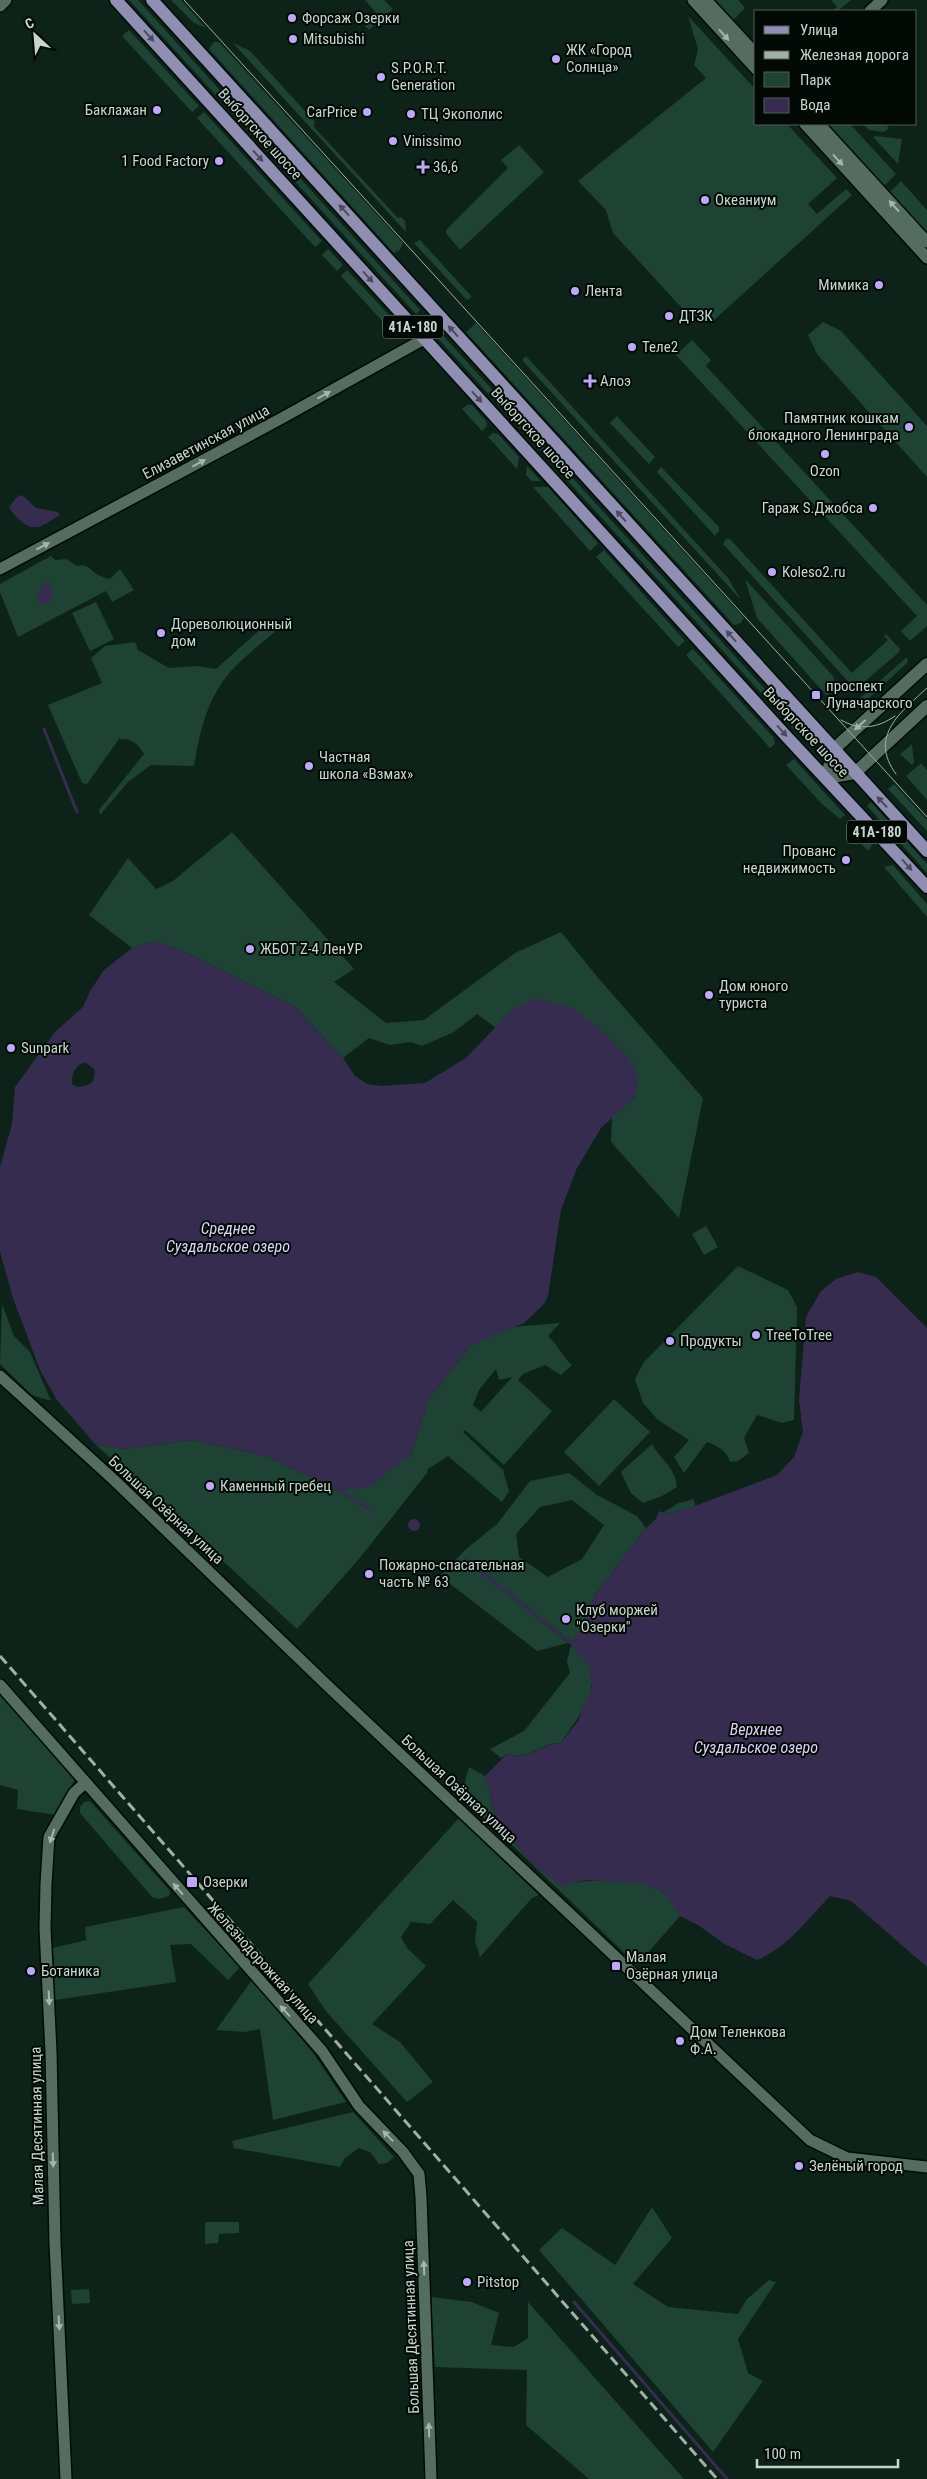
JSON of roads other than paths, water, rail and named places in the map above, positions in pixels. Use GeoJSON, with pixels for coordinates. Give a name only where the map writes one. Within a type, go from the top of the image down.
{"type":"FeatureCollection","features":[{"type":"Feature","properties":{"kind":"main road","name":"Выборгское шоссе"},"geometry":{"type":"LineString","coordinates":[[116,0],[927,888]]}},
{"type":"Feature","properties":{"kind":"main road","name":"Выборгское шоссе"},"geometry":{"type":"LineString","coordinates":[[152,0],[927,851]]}},
{"type":"Feature","properties":{"kind":"main road"},"geometry":{"type":"LineString","coordinates":[[927,664],[834,749],[826,778],[855,773],[927,706]]}},
{"type":"Feature","properties":{"kind":"street"},"geometry":{"type":"LineString","coordinates":[[0,6],[6,0]]}},
{"type":"Feature","properties":{"kind":"street"},"geometry":{"type":"LineString","coordinates":[[693,0],[754,67]]}},
{"type":"Feature","properties":{"kind":"street"},"geometry":{"type":"LineString","coordinates":[[706,0],[754,52]]}},
{"type":"Feature","properties":{"kind":"street"},"geometry":{"type":"LineString","coordinates":[[871,10],[882,0]]}},
{"type":"Feature","properties":{"kind":"street"},"geometry":{"type":"LineString","coordinates":[[806,125],[927,258]]}},
{"type":"Feature","properties":{"kind":"street"},"geometry":{"type":"LineString","coordinates":[[820,125],[927,242]]}},
{"type":"Feature","properties":{"kind":"street","name":"Елизаветинская улица"},"geometry":{"type":"LineString","coordinates":[[0,569],[282,418],[424,339]]}},
{"type":"Feature","properties":{"kind":"street","name":"Большая Озёрная улица"},"geometry":{"type":"LineString","coordinates":[[2,1382],[120,1486],[346,1703],[810,2140],[847,2158],[927,2168]]}},
{"type":"Feature","properties":{"kind":"street","name":"Железнодорожная улица"},"geometry":{"type":"LineString","coordinates":[[0,1685],[322,2051],[359,2106],[403,2152],[419,2174]]}},
{"type":"Feature","properties":{"kind":"street"},"geometry":{"type":"LineString","coordinates":[[74,1793],[77,1779],[75,1772]]}},
{"type":"Feature","properties":{"kind":"street","name":"Малая Десятинная улица"},"geometry":{"type":"LineString","coordinates":[[66,2479],[55,2243],[46,1928],[50,1837],[74,1793],[85,1783]]}},
{"type":"Feature","properties":{"kind":"street","name":"Большая Десятинная улица"},"geometry":{"type":"LineString","coordinates":[[419,2174],[422,2197],[430,2479]]}},
{"type":"Feature","properties":{"kind":"water"},"geometry":{"type":"Polygon","coordinates":[[[22,495],[36,508],[58,512],[60,515],[41,526],[32,527],[27,525],[16,517],[9,507],[17,497],[22,495]]]}},
{"type":"Feature","properties":{"kind":"water"},"geometry":{"type":"Polygon","coordinates":[[[46,582],[50,583],[52,600],[44,605],[40,604],[37,595],[46,582]]]}},
{"type":"Feature","properties":{"kind":"water","name":"Среднее Суздальское озеро"},"geometry":{"type":"Polygon","coordinates":[[[156,941],[189,954],[295,1007],[343,1058],[355,1076],[367,1084],[382,1086],[425,1083],[466,1058],[510,1012],[534,998],[570,1007],[600,1029],[632,1062],[638,1077],[636,1096],[601,1128],[577,1168],[561,1210],[548,1296],[544,1304],[524,1323],[471,1345],[428,1400],[411,1455],[369,1487],[340,1491],[266,1456],[192,1440],[124,1449],[95,1444],[57,1400],[40,1370],[13,1298],[0,1252],[0,1167],[12,1124],[15,1087],[55,1032],[83,1007],[90,991],[104,970],[132,948],[156,941]],[[85,1062],[79,1066],[74,1071],[72,1084],[77,1087],[91,1083],[95,1074],[94,1069],[85,1062]]]}},
{"type":"Feature","properties":{"kind":"water","name":"Верхнее Суздальское озеро"},"geometry":{"type":"Polygon","coordinates":[[[858,1272],[876,1277],[927,1328],[927,1967],[851,1901],[830,1896],[788,1940],[768,1955],[757,1960],[723,1943],[698,1925],[680,1916],[664,1892],[644,1884],[587,1880],[561,1886],[532,1863],[497,1822],[485,1776],[507,1754],[515,1756],[529,1754],[561,1743],[578,1721],[592,1687],[589,1666],[571,1645],[464,1560],[466,1557],[572,1642],[581,1629],[595,1595],[646,1528],[656,1519],[659,1511],[668,1514],[695,1506],[777,1475],[794,1457],[803,1432],[799,1400],[806,1317],[821,1291],[836,1279],[858,1272]]]}},
{"type":"Feature","properties":{"kind":"water"},"geometry":{"type":"Polygon","coordinates":[[[414,1519],[420,1525],[414,1531],[408,1525],[414,1519]]]}},
{"type":"Feature","properties":{"kind":"waterway"},"geometry":{"type":"LineString","coordinates":[[44,729],[77,812]]}},
{"type":"Feature","properties":{"kind":"waterway"},"geometry":{"type":"LineString","coordinates":[[340,1491],[371,1511]]}},
{"type":"Feature","properties":{"kind":"waterway"},"geometry":{"type":"LineString","coordinates":[[574,2302],[727,2479]]}},
{"type":"Feature","properties":{"kind":"tram line"},"geometry":{"type":"LineString","coordinates":[[184,0],[927,817]]}},
{"type":"Feature","properties":{"kind":"tram line"},"geometry":{"type":"LineString","coordinates":[[896,774],[888,760],[885,748],[887,736],[898,716],[927,688]]}},
{"type":"Feature","properties":{"kind":"tram line"},"geometry":{"type":"LineString","coordinates":[[841,720],[855,726],[869,727],[895,716]]}},
{"type":"Feature","properties":{"kind":"railway"},"geometry":{"type":"LineString","coordinates":[[0,1656],[717,2479]]}},
{"type":"Feature","properties":{"kind":"place","name":"Форсаж Озерки"},"geometry":{"type":"Point","coordinates":[292,18]}},
{"type":"Feature","properties":{"kind":"place","name":"Mitsubishi"},"geometry":{"type":"Point","coordinates":[293,39]}},
{"type":"Feature","properties":{"kind":"place","name":"ЖК «Город Солнца»"},"geometry":{"type":"Point","coordinates":[556,59]}},
{"type":"Feature","properties":{"kind":"place","name":"S.P.O.R.T. Generation"},"geometry":{"type":"Point","coordinates":[381,77]}},
{"type":"Feature","properties":{"kind":"place","name":"Баклажан"},"geometry":{"type":"Point","coordinates":[157,110]}},
{"type":"Feature","properties":{"kind":"place","name":"CarPrice"},"geometry":{"type":"Point","coordinates":[367,112]}},
{"type":"Feature","properties":{"kind":"place","name":"ТЦ Экополис"},"geometry":{"type":"Point","coordinates":[411,114]}},
{"type":"Feature","properties":{"kind":"place","name":"Vinissimo"},"geometry":{"type":"Point","coordinates":[393,141]}},
{"type":"Feature","properties":{"kind":"place","name":"1 Food Factory"},"geometry":{"type":"Point","coordinates":[219,161]}},
{"type":"Feature","properties":{"kind":"place","name":"36,6"},"geometry":{"type":"Point","coordinates":[423,167]}},
{"type":"Feature","properties":{"kind":"place","name":"Океаниум"},"geometry":{"type":"Point","coordinates":[705,200]}},
{"type":"Feature","properties":{"kind":"place","name":"Мимика"},"geometry":{"type":"Point","coordinates":[879,285]}},
{"type":"Feature","properties":{"kind":"place","name":"Лента"},"geometry":{"type":"Point","coordinates":[575,291]}},
{"type":"Feature","properties":{"kind":"place","name":"ДТЗК"},"geometry":{"type":"Point","coordinates":[669,316]}},
{"type":"Feature","properties":{"kind":"place","name":"Теле2"},"geometry":{"type":"Point","coordinates":[632,347]}},
{"type":"Feature","properties":{"kind":"place","name":"Алоэ"},"geometry":{"type":"Point","coordinates":[590,381]}},
{"type":"Feature","properties":{"kind":"place","name":"Памятник кошкам блокадного Ленинграда"},"geometry":{"type":"Point","coordinates":[909,427]}},
{"type":"Feature","properties":{"kind":"place","name":"Ozon"},"geometry":{"type":"Point","coordinates":[825,454]}},
{"type":"Feature","properties":{"kind":"place","name":"Гараж S.Джобса"},"geometry":{"type":"Point","coordinates":[873,508]}},
{"type":"Feature","properties":{"kind":"place","name":"Koleso2.ru"},"geometry":{"type":"Point","coordinates":[772,572]}},
{"type":"Feature","properties":{"kind":"place","name":"Дореволюционный дом"},"geometry":{"type":"Point","coordinates":[161,633]}},
{"type":"Feature","properties":{"kind":"place","name":"проспект Луначарского"},"geometry":{"type":"Point","coordinates":[816,695]}},
{"type":"Feature","properties":{"kind":"place","name":"Частная школа «Взмах»"},"geometry":{"type":"Point","coordinates":[309,766]}},
{"type":"Feature","properties":{"kind":"place","name":"Прованс недвижимость"},"geometry":{"type":"Point","coordinates":[846,860]}},
{"type":"Feature","properties":{"kind":"place","name":"ЖБОТ Z-4 ЛенУР"},"geometry":{"type":"Point","coordinates":[250,949]}},
{"type":"Feature","properties":{"kind":"place","name":"Дом юного туриста"},"geometry":{"type":"Point","coordinates":[709,995]}},
{"type":"Feature","properties":{"kind":"place","name":"Sunpark"},"geometry":{"type":"Point","coordinates":[11,1048]}},
{"type":"Feature","properties":{"kind":"place","name":"TreeToTree"},"geometry":{"type":"Point","coordinates":[756,1335]}},
{"type":"Feature","properties":{"kind":"place","name":"Продукты"},"geometry":{"type":"Point","coordinates":[670,1341]}},
{"type":"Feature","properties":{"kind":"place","name":"Каменный гребец"},"geometry":{"type":"Point","coordinates":[210,1486]}},
{"type":"Feature","properties":{"kind":"place","name":"Пожарно-спасательная часть № 63"},"geometry":{"type":"Point","coordinates":[369,1574]}},
{"type":"Feature","properties":{"kind":"place","name":"Клуб моржей \"Озерки\""},"geometry":{"type":"Point","coordinates":[566,1619]}},
{"type":"Feature","properties":{"kind":"place","name":"Озерки"},"geometry":{"type":"Point","coordinates":[192,1882]}},
{"type":"Feature","properties":{"kind":"place","name":"Малая Озёрная улица"},"geometry":{"type":"Point","coordinates":[616,1966]}},
{"type":"Feature","properties":{"kind":"place","name":"Ботаника"},"geometry":{"type":"Point","coordinates":[31,1971]}},
{"type":"Feature","properties":{"kind":"place","name":"Дом Теленкова Ф.А."},"geometry":{"type":"Point","coordinates":[680,2041]}},
{"type":"Feature","properties":{"kind":"place","name":"Зелёный город"},"geometry":{"type":"Point","coordinates":[799,2166]}},
{"type":"Feature","properties":{"kind":"place","name":"Pitstop"},"geometry":{"type":"Point","coordinates":[467,2282]}}]}
